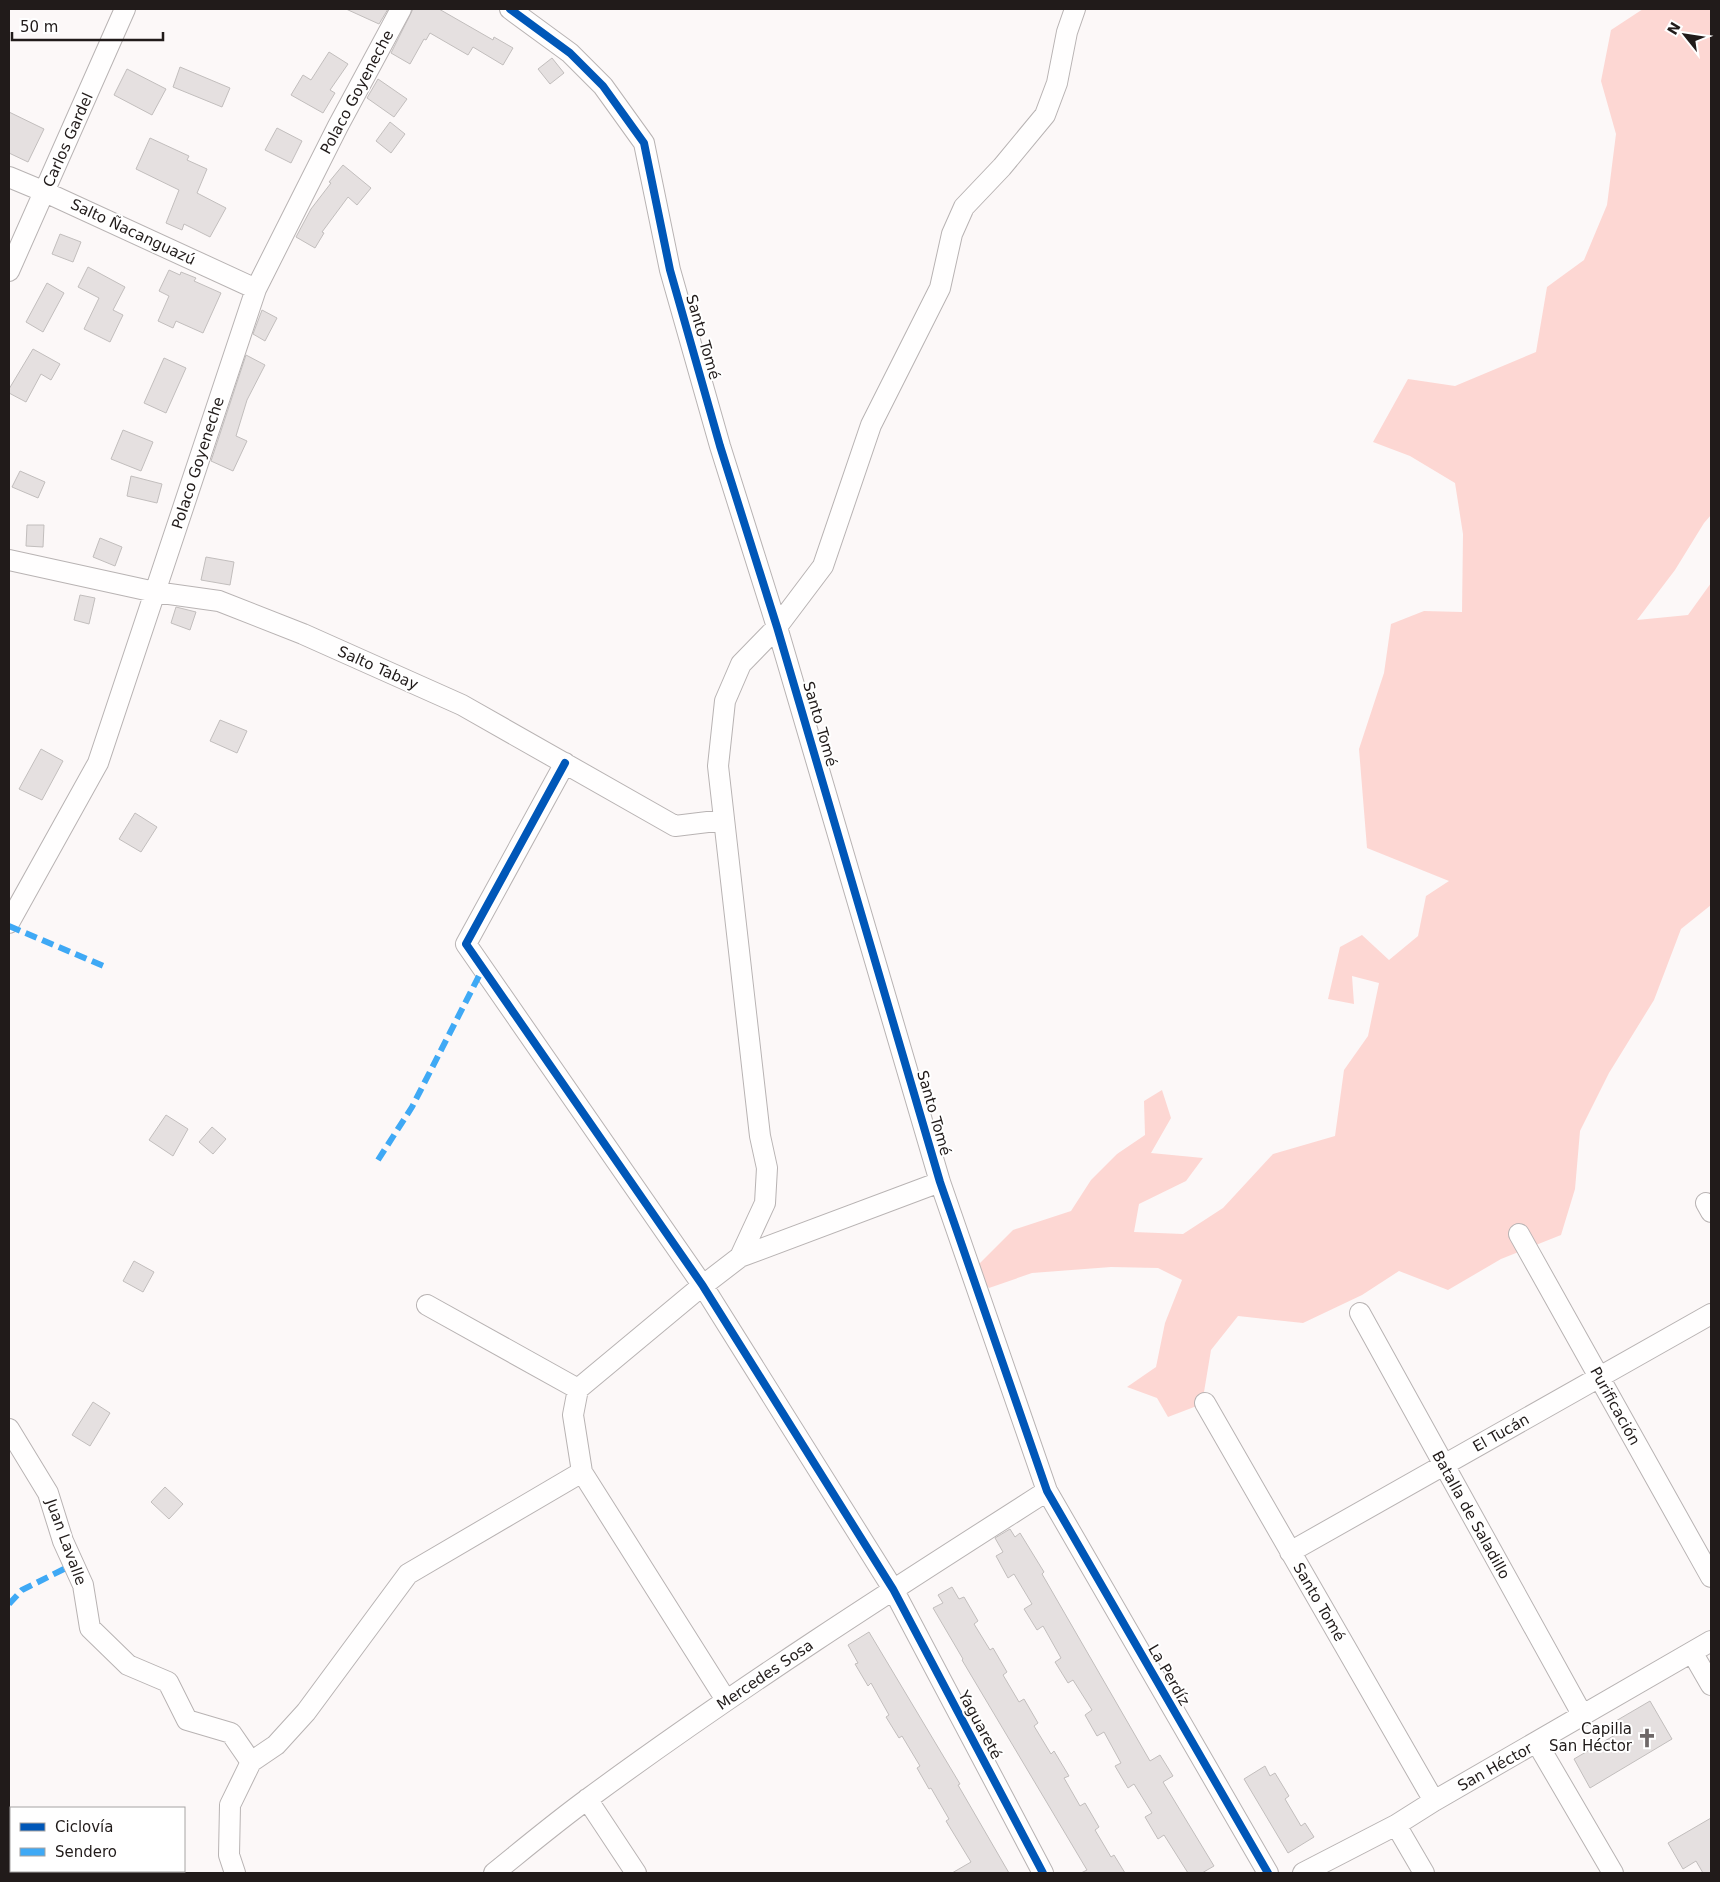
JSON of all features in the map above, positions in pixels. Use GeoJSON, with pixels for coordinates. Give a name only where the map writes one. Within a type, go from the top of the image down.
{"type":"FeatureCollection","features":[{"type":"Feature","properties":{"kind":"street","name":"Carlos Gardel"},"geometry":{"type":"LineString","coordinates":[[9,271],[125,9]]}},
{"type":"Feature","properties":{"kind":"street","name":"Polaco Goyeneche"},"geometry":{"type":"LineString","coordinates":[[9,923],[98,763],[256,289],[338,126],[401,9]]}},
{"type":"Feature","properties":{"kind":"street","name":"Santo Tomé"},"geometry":{"type":"LineString","coordinates":[[510,9],[570,53],[603,86],[644,143],[670,270],[720,446],[777,627],[940,1182],[1047,1491]]}},
{"type":"Feature","properties":{"kind":"street"},"geometry":{"type":"LineString","coordinates":[[740,1257],[765,1203],[767,1168],[760,1136],[718,766],[725,701],[741,664],[777,627],[823,566],[870,426],[940,288],[952,234],[964,207],[1002,167],[1046,114],[1057,83],[1066,32],[1075,9]]}},
{"type":"Feature","properties":{"kind":"street","name":"Salto Ñacanguazú"},"geometry":{"type":"LineString","coordinates":[[9,177],[256,289]]}},
{"type":"Feature","properties":{"kind":"street","name":"Salto Tabay"},"geometry":{"type":"LineString","coordinates":[[9,560],[155,592],[219,601],[303,634],[462,705],[675,826],[724,820]]}},
{"type":"Feature","properties":{"kind":"street","name":"Yaguareté"},"geometry":{"type":"LineString","coordinates":[[566,764],[466,944],[703,1286],[893,1589],[1043,1873]]}},
{"type":"Feature","properties":{"kind":"street"},"geometry":{"type":"LineString","coordinates":[[726,1700],[582,1472],[573,1415],[578,1389],[740,1257],[940,1182]]}},
{"type":"Feature","properties":{"kind":"street","name":"Purificación"},"geometry":{"type":"LineString","coordinates":[[1520,1234],[1711,1577]]}},
{"type":"Feature","properties":{"kind":"street"},"geometry":{"type":"LineString","coordinates":[[428,1305],[578,1389]]}},
{"type":"Feature","properties":{"kind":"street","name":"Batalla de Saladillo"},"geometry":{"type":"LineString","coordinates":[[1360,1313],[1583,1716]]}},
{"type":"Feature","properties":{"kind":"street","name":"El Tucán"},"geometry":{"type":"LineString","coordinates":[[1290,1552],[1711,1314]]}},
{"type":"Feature","properties":{"kind":"street","name":"Santo Tomé"},"geometry":{"type":"LineString","coordinates":[[1205,1403],[1434,1801]]}},
{"type":"Feature","properties":{"kind":"street","name":"Juan Lavalle"},"geometry":{"type":"LineString","coordinates":[[9,1429],[48,1493],[63,1541],[83,1585],[90,1628],[128,1665],[168,1682],[188,1720],[231,1733],[251,1762]]}},
{"type":"Feature","properties":{"kind":"street"},"geometry":{"type":"LineString","coordinates":[[236,1873],[229,1855],[230,1805],[251,1762],[276,1745],[306,1712],[408,1574],[582,1472]]}},
{"type":"Feature","properties":{"kind":"street","name":"Mercedes Sosa"},"geometry":{"type":"LineString","coordinates":[[494,1873],[587,1799],[726,1700],[893,1589],[1047,1491]]}},
{"type":"Feature","properties":{"kind":"street","name":"La Perdíz"},"geometry":{"type":"LineString","coordinates":[[1047,1491],[1268,1873]]}},
{"type":"Feature","properties":{"kind":"street","name":"San Héctor"},"geometry":{"type":"LineString","coordinates":[[1303,1873],[1396,1825],[1434,1801],[1711,1641]]}},
{"type":"Feature","properties":{"kind":"street"},"geometry":{"type":"LineString","coordinates":[[1692,1652],[1711,1685]]}},
{"type":"Feature","properties":{"kind":"street"},"geometry":{"type":"LineString","coordinates":[[1537,1743],[1614,1873]]}},
{"type":"Feature","properties":{"kind":"street"},"geometry":{"type":"LineString","coordinates":[[587,1799],[636,1873]]}},
{"type":"Feature","properties":{"kind":"street"},"geometry":{"type":"LineString","coordinates":[[1396,1825],[1424,1873]]}},
{"type":"Feature","properties":{"kind":"shaded area"},"geometry":{"type":"Polygon","coordinates":[[[1643,9],[1711,9],[1711,515],[1675,570],[1637,620],[1688,615],[1711,583],[1711,905],[1681,929],[1654,1000],[1609,1073],[1580,1131],[1575,1189],[1561,1235],[1501,1259],[1448,1290],[1399,1271],[1362,1295],[1303,1323],[1238,1316],[1211,1350],[1202,1404],[1168,1417],[1157,1398],[1127,1387],[1156,1367],[1165,1323],[1182,1280],[1158,1268],[1111,1267],[1032,1273],[989,1288],[973,1270],[1013,1230],[1071,1211],[1091,1180],[1117,1154],[1145,1135],[1144,1101],[1162,1090],[1171,1118],[1151,1153],[1203,1158],[1186,1181],[1139,1204],[1134,1232],[1183,1234],[1223,1208],[1273,1154],[1335,1136],[1344,1070],[1368,1036],[1379,983],[1352,976],[1354,1004],[1328,999],[1340,947],[1362,935],[1389,960],[1418,936],[1426,896],[1449,881],[1367,848],[1359,749],[1384,673],[1391,624],[1424,611],[1462,612],[1463,534],[1455,483],[1410,456],[1373,442],[1408,379],[1455,386],[1536,352],[1547,287],[1584,260],[1607,205],[1616,134],[1601,81],[1611,30],[1643,9]]]}},
{"type":"Feature","properties":{"kind":"building"},"geometry":{"type":"Polygon","coordinates":[[[346,9],[388,9],[379,24],[346,9]]]}},
{"type":"Feature","properties":{"kind":"building"},"geometry":{"type":"Polygon","coordinates":[[[413,9],[439,9],[493,40],[494,37],[513,48],[503,65],[473,47],[468,55],[430,33],[426,40],[424,39],[410,64],[391,53],[413,9]]]}},
{"type":"Feature","properties":{"kind":"building"},"geometry":{"type":"Polygon","coordinates":[[[329,52],[348,64],[330,90],[335,93],[323,113],[291,95],[303,75],[311,80],[329,52]]]}},
{"type":"Feature","properties":{"kind":"building"},"geometry":{"type":"Polygon","coordinates":[[[552,58],[564,73],[550,84],[538,69],[552,58]]]}},
{"type":"Feature","properties":{"kind":"building"},"geometry":{"type":"Polygon","coordinates":[[[180,67],[230,88],[222,107],[173,87],[180,67]]]}},
{"type":"Feature","properties":{"kind":"building"},"geometry":{"type":"Polygon","coordinates":[[[127,69],[166,89],[152,115],[114,95],[127,69]]]}},
{"type":"Feature","properties":{"kind":"building"},"geometry":{"type":"Polygon","coordinates":[[[378,79],[407,99],[394,117],[367,98],[378,79]]]}},
{"type":"Feature","properties":{"kind":"building"},"geometry":{"type":"Polygon","coordinates":[[[9,112],[44,129],[28,162],[9,153],[9,112]]]}},
{"type":"Feature","properties":{"kind":"building"},"geometry":{"type":"Polygon","coordinates":[[[390,122],[405,134],[391,153],[376,141],[390,122]]]}},
{"type":"Feature","properties":{"kind":"building"},"geometry":{"type":"Polygon","coordinates":[[[277,128],[302,141],[291,163],[265,150],[277,128]]]}},
{"type":"Feature","properties":{"kind":"building"},"geometry":{"type":"Polygon","coordinates":[[[150,138],[189,156],[187,160],[207,169],[197,193],[226,208],[210,237],[184,224],[182,230],[166,223],[179,190],[136,169],[150,138]]]}},
{"type":"Feature","properties":{"kind":"building"},"geometry":{"type":"Polygon","coordinates":[[[343,165],[371,188],[357,205],[348,197],[322,232],[324,233],[315,248],[296,237],[311,209],[343,165]]]}},
{"type":"Feature","properties":{"kind":"building"},"geometry":{"type":"Polygon","coordinates":[[[60,234],[81,242],[73,262],[52,254],[60,234]]]}},
{"type":"Feature","properties":{"kind":"building"},"geometry":{"type":"Polygon","coordinates":[[[88,267],[125,287],[113,310],[123,315],[110,342],[84,329],[99,298],[78,287],[88,267]]]}},
{"type":"Feature","properties":{"kind":"building"},"geometry":{"type":"Polygon","coordinates":[[[169,270],[180,275],[181,272],[196,278],[194,281],[221,293],[203,333],[176,321],[173,328],[158,321],[169,296],[159,291],[169,270]]]}},
{"type":"Feature","properties":{"kind":"building"},"geometry":{"type":"Polygon","coordinates":[[[47,283],[64,293],[43,332],[26,322],[47,283]]]}},
{"type":"Feature","properties":{"kind":"building"},"geometry":{"type":"Polygon","coordinates":[[[262,310],[277,318],[265,341],[253,334],[262,310]]]}},
{"type":"Feature","properties":{"kind":"building"},"geometry":{"type":"Polygon","coordinates":[[[33,349],[60,364],[51,380],[41,374],[26,402],[9,393],[9,389],[33,349]]]}},
{"type":"Feature","properties":{"kind":"building"},"geometry":{"type":"Polygon","coordinates":[[[246,355],[265,365],[247,400],[236,436],[247,441],[233,471],[211,461],[246,355]]]}},
{"type":"Feature","properties":{"kind":"building"},"geometry":{"type":"Polygon","coordinates":[[[164,358],[186,368],[166,413],[144,403],[164,358]]]}},
{"type":"Feature","properties":{"kind":"building"},"geometry":{"type":"Polygon","coordinates":[[[123,430],[153,442],[141,471],[111,459],[123,430]]]}},
{"type":"Feature","properties":{"kind":"building"},"geometry":{"type":"Polygon","coordinates":[[[20,471],[45,482],[38,498],[12,487],[20,471]]]}},
{"type":"Feature","properties":{"kind":"building"},"geometry":{"type":"Polygon","coordinates":[[[131,476],[162,484],[157,503],[127,496],[131,476]]]}},
{"type":"Feature","properties":{"kind":"building"},"geometry":{"type":"Polygon","coordinates":[[[27,525],[44,525],[43,547],[26,546],[27,525]]]}},
{"type":"Feature","properties":{"kind":"building"},"geometry":{"type":"Polygon","coordinates":[[[100,538],[122,547],[115,566],[93,557],[100,538]]]}},
{"type":"Feature","properties":{"kind":"building"},"geometry":{"type":"Polygon","coordinates":[[[206,557],[234,562],[230,585],[201,580],[206,557]]]}},
{"type":"Feature","properties":{"kind":"building"},"geometry":{"type":"Polygon","coordinates":[[[80,595],[95,598],[89,624],[74,620],[80,595]]]}},
{"type":"Feature","properties":{"kind":"building"},"geometry":{"type":"Polygon","coordinates":[[[176,607],[196,612],[190,630],[171,623],[176,607]]]}},
{"type":"Feature","properties":{"kind":"building"},"geometry":{"type":"Polygon","coordinates":[[[220,720],[247,731],[237,753],[210,741],[220,720]]]}},
{"type":"Feature","properties":{"kind":"building"},"geometry":{"type":"Polygon","coordinates":[[[41,749],[63,761],[42,800],[19,789],[41,749]]]}},
{"type":"Feature","properties":{"kind":"building"},"geometry":{"type":"Polygon","coordinates":[[[135,813],[157,827],[141,852],[119,839],[135,813]]]}},
{"type":"Feature","properties":{"kind":"building"},"geometry":{"type":"Polygon","coordinates":[[[166,1115],[188,1129],[173,1156],[149,1140],[166,1115]]]}},
{"type":"Feature","properties":{"kind":"building"},"geometry":{"type":"Polygon","coordinates":[[[212,1127],[226,1139],[213,1154],[199,1142],[212,1127]]]}},
{"type":"Feature","properties":{"kind":"building"},"geometry":{"type":"Polygon","coordinates":[[[134,1261],[154,1272],[143,1292],[123,1281],[134,1261]]]}},
{"type":"Feature","properties":{"kind":"building"},"geometry":{"type":"Polygon","coordinates":[[[93,1402],[110,1413],[90,1446],[72,1435],[93,1402]]]}},
{"type":"Feature","properties":{"kind":"building"},"geometry":{"type":"Polygon","coordinates":[[[165,1487],[183,1504],[169,1519],[151,1502],[165,1487]]]}},
{"type":"Feature","properties":{"kind":"building"},"geometry":{"type":"Polygon","coordinates":[[[1010,1529],[1015,1537],[1020,1533],[1044,1572],[1042,1574],[1150,1761],[1160,1755],[1173,1776],[1163,1782],[1214,1866],[1202,1873],[1188,1873],[1164,1835],[1158,1839],[1145,1817],[1152,1813],[1134,1784],[1128,1788],[1115,1766],[1121,1763],[1104,1732],[1097,1736],[1085,1715],[1092,1710],[1073,1680],[1068,1683],[1055,1662],[1061,1658],[1043,1626],[1037,1630],[1024,1609],[1032,1604],[1014,1574],[1008,1578],[996,1556],[1003,1552],[995,1538],[1010,1529]]]}},
{"type":"Feature","properties":{"kind":"building"},"geometry":{"type":"Polygon","coordinates":[[[952,1587],[959,1599],[964,1597],[978,1621],[974,1624],[990,1650],[993,1648],[1007,1672],[1003,1675],[1019,1702],[1024,1699],[1038,1723],[1034,1726],[1051,1754],[1054,1751],[1069,1776],[1064,1778],[1080,1806],[1085,1803],[1099,1827],[1095,1830],[1111,1857],[1114,1855],[1125,1873],[1081,1873],[1087,1870],[933,1608],[943,1603],[938,1595],[952,1587]]]}},
{"type":"Feature","properties":{"kind":"building"},"geometry":{"type":"Polygon","coordinates":[[[869,1632],[960,1784],[958,1785],[1009,1873],[952,1873],[971,1862],[946,1821],[949,1819],[917,1768],[920,1766],[902,1736],[899,1738],[886,1717],[889,1715],[871,1683],[868,1686],[855,1664],[858,1663],[848,1645],[869,1632]]]}},
{"type":"Feature","properties":{"kind":"building"},"geometry":{"type":"Polygon","coordinates":[[[1650,1701],[1672,1739],[1590,1788],[1574,1759],[1615,1735],[1609,1725],[1650,1701]]]}},
{"type":"Feature","properties":{"kind":"building"},"geometry":{"type":"Polygon","coordinates":[[[1265,1766],[1270,1776],[1275,1773],[1289,1796],[1285,1799],[1301,1826],[1305,1823],[1314,1837],[1288,1853],[1244,1779],[1265,1766]]]}},
{"type":"Feature","properties":{"kind":"building"},"geometry":{"type":"Polygon","coordinates":[[[1711,1818],[1711,1873],[1703,1873],[1696,1861],[1683,1869],[1668,1843],[1711,1818]]]}},
{"type":"Feature","properties":{"kind":"marked path"},"geometry":{"type":"LineString","coordinates":[[9,926],[106,967]]}},
{"type":"Feature","properties":{"kind":"marked path"},"geometry":{"type":"LineString","coordinates":[[378,1160],[412,1107],[483,968]]}},
{"type":"Feature","properties":{"kind":"marked path"},"geometry":{"type":"LineString","coordinates":[[9,1604],[22,1590],[74,1564]]}},
{"type":"Feature","properties":{"kind":"cycle path"},"geometry":{"type":"LineString","coordinates":[[510,9],[570,53],[603,86],[644,143],[670,270],[720,446],[777,627],[940,1182],[1047,1491],[1268,1873]]}},
{"type":"Feature","properties":{"kind":"cycle path"},"geometry":{"type":"LineString","coordinates":[[565,763],[466,944],[703,1286],[893,1589],[1043,1873]]}},
{"type":"Feature","properties":{"kind":"place","name":"Capilla San Héctor"},"geometry":{"type":"Point","coordinates":[1647,1738]}}]}
